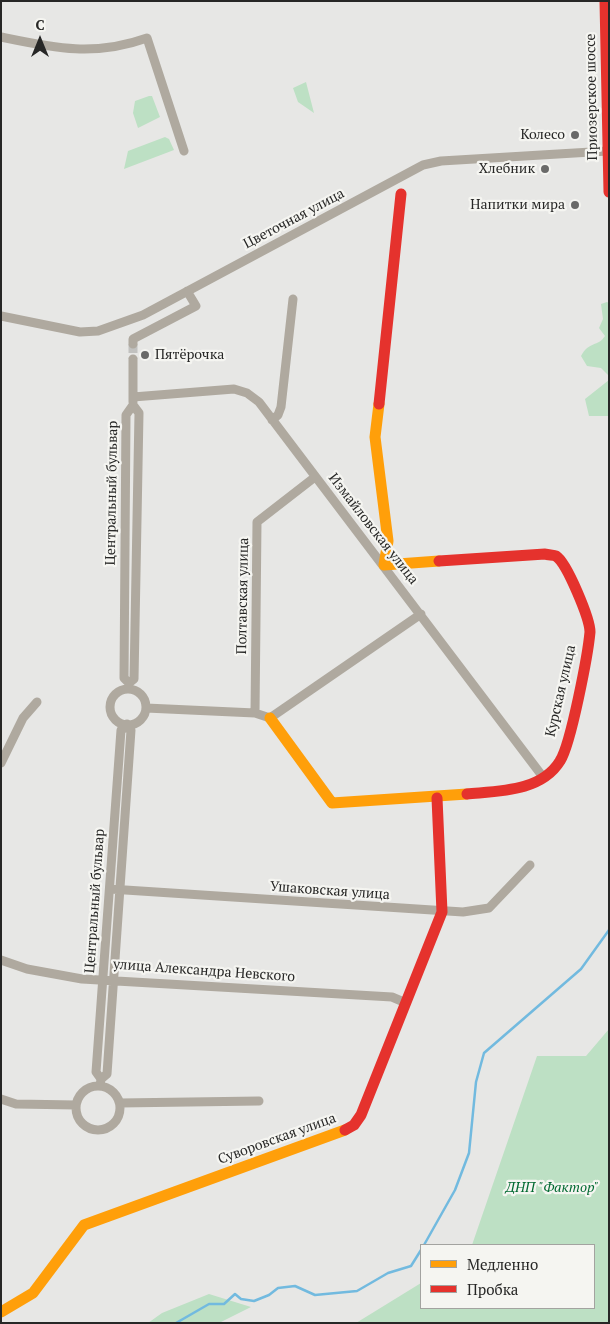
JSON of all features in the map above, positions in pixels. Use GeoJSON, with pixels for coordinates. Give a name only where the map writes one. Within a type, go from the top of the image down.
{"type":"FeatureCollection","features":[{"type":"Feature","properties":{"kind":"street","name":"Приозерское шоссе"},"geometry":{"type":"LineString","coordinates":[[606,1],[609,192]]}},
{"type":"Feature","properties":{"kind":"street"},"geometry":{"type":"LineString","coordinates":[[1,37],[59,49],[92,50],[123,47],[147,38],[184,151]]}},
{"type":"Feature","properties":{"kind":"street","name":"Цветочная улица"},"geometry":{"type":"LineString","coordinates":[[1,316],[80,332],[98,331],[120,325],[143,315],[422,165],[441,162],[608,151]]}},
{"type":"Feature","properties":{"kind":"street"},"geometry":{"type":"LineString","coordinates":[[384,565],[388,541],[375,437],[401,194]]}},
{"type":"Feature","properties":{"kind":"street"},"geometry":{"type":"LineString","coordinates":[[227,259],[231,268]]}},
{"type":"Feature","properties":{"kind":"street"},"geometry":{"type":"LineString","coordinates":[[133,344],[133,339],[196,306],[187,292]]}},
{"type":"Feature","properties":{"kind":"street"},"geometry":{"type":"LineString","coordinates":[[272,420],[278,415],[281,407],[293,298]]}},
{"type":"Feature","properties":{"kind":"street"},"geometry":{"type":"LineString","coordinates":[[133,359],[133,401]]}},
{"type":"Feature","properties":{"kind":"street","name":"Измайловская улица"},"geometry":{"type":"LineString","coordinates":[[133,401],[234,389],[248,392],[258,402],[384,565],[543,777]]}},
{"type":"Feature","properties":{"kind":"street","name":"Центральный бульвар"},"geometry":{"type":"LineString","coordinates":[[129,686],[124,678],[126,415],[133,401]]}},
{"type":"Feature","properties":{"kind":"street","name":"Полтавская улица"},"geometry":{"type":"LineString","coordinates":[[255,713],[257,522],[315,477]]}},
{"type":"Feature","properties":{"kind":"street","name":"Курская улица"},"geometry":{"type":"LineString","coordinates":[[270,718],[332,803],[437,798],[513,790],[528,786],[543,777],[560,761],[573,720],[590,630],[584,608],[563,564],[556,556],[545,554],[384,565]]}},
{"type":"Feature","properties":{"kind":"street"},"geometry":{"type":"LineString","coordinates":[[146,708],[255,713],[270,718],[421,614]]}},
{"type":"Feature","properties":{"kind":"street"},"geometry":{"type":"LineString","coordinates":[[129,686],[142,695],[146,708],[140,720],[127,726],[114,717],[110,710],[111,702],[121,690],[129,686]]}},
{"type":"Feature","properties":{"kind":"street"},"geometry":{"type":"LineString","coordinates":[[1,763],[23,718],[37,702]]}},
{"type":"Feature","properties":{"kind":"street","name":"Центральный бульвар"},"geometry":{"type":"LineString","coordinates":[[115,889],[104,979],[96,1072],[101,1082],[107,1074],[113,979],[121,730],[127,726]]}},
{"type":"Feature","properties":{"kind":"street","name":"Суворовская улица"},"geometry":{"type":"LineString","coordinates":[[1,1312],[34,1293],[84,1225],[344,1131],[354,1125],[361,1115],[442,912],[437,798]]}},
{"type":"Feature","properties":{"kind":"street","name":"Ушаковская улица"},"geometry":{"type":"LineString","coordinates":[[115,889],[463,912],[489,908],[530,865]]}},
{"type":"Feature","properties":{"kind":"street","name":"улица Александра Невского"},"geometry":{"type":"LineString","coordinates":[[1,960],[27,969],[82,979],[113,979],[392,997],[406,1003]]}},
{"type":"Feature","properties":{"kind":"street"},"geometry":{"type":"LineString","coordinates":[[101,1082],[116,1094],[120,1103],[120,1113],[115,1122],[107,1128],[97,1130],[86,1126],[78,1117],[76,1106],[84,1090],[101,1082]]}},
{"type":"Feature","properties":{"kind":"street"},"geometry":{"type":"LineString","coordinates":[[1,1099],[16,1104],[76,1106]]}},
{"type":"Feature","properties":{"kind":"street"},"geometry":{"type":"LineString","coordinates":[[120,1103],[259,1101]]}},
{"type":"Feature","properties":{"kind":"green space"},"geometry":{"type":"Polygon","coordinates":[[[306,82],[314,113],[298,102],[293,88],[306,82]]]}},
{"type":"Feature","properties":{"kind":"green space"},"geometry":{"type":"Polygon","coordinates":[[[152,96],[160,117],[138,128],[133,113],[135,101],[152,96]]]}},
{"type":"Feature","properties":{"kind":"green space"},"geometry":{"type":"Polygon","coordinates":[[[165,137],[169,139],[174,150],[124,169],[128,151],[165,137]]]}},
{"type":"Feature","properties":{"kind":"green space"},"geometry":{"type":"Polygon","coordinates":[[[609,303],[609,376],[601,368],[587,366],[581,356],[587,348],[599,342],[605,336],[599,328],[603,319],[601,304],[609,303]]]}},
{"type":"Feature","properties":{"kind":"green space"},"geometry":{"type":"Polygon","coordinates":[[[609,380],[609,416],[589,416],[585,399],[609,380]]]}},
{"type":"Feature","properties":{"kind":"green space","name":"ДНП \"Фактор\""},"geometry":{"type":"Polygon","coordinates":[[[609,1029],[609,1323],[356,1323],[420,1284],[420,1309],[595,1309],[595,1244],[472,1244],[537,1056],[586,1056],[609,1029]]]}},
{"type":"Feature","properties":{"kind":"green space"},"geometry":{"type":"Polygon","coordinates":[[[209,1294],[251,1307],[219,1323],[148,1323],[162,1313],[209,1294]]]}},
{"type":"Feature","properties":{"kind":"waterway"},"geometry":{"type":"LineString","coordinates":[[425,1244],[455,1190],[469,1153],[476,1082],[484,1053],[581,969],[609,930]]}},
{"type":"Feature","properties":{"kind":"waterway"},"geometry":{"type":"LineString","coordinates":[[176,1323],[209,1304],[224,1304],[235,1294],[241,1299],[254,1301],[269,1295],[278,1288],[295,1286],[315,1295],[357,1291],[388,1273],[411,1266],[420,1252]]}},
{"type":"Feature","properties":{"kind":"tunnel"},"geometry":{"type":"LineString","coordinates":[[133,344],[133,359]]}},
{"type":"Feature","properties":{"kind":"traffic: slow"},"geometry":{"type":"LineString","coordinates":[[379,404],[375,437],[388,541],[384,565],[439,561]]}},
{"type":"Feature","properties":{"kind":"traffic: slow"},"geometry":{"type":"LineString","coordinates":[[270,718],[332,803],[467,794]]}},
{"type":"Feature","properties":{"kind":"traffic: slow"},"geometry":{"type":"LineString","coordinates":[[1,1312],[33,1293],[84,1225],[345,1130]]}},
{"type":"Feature","properties":{"kind":"traffic: jam"},"geometry":{"type":"LineString","coordinates":[[605,1],[609,192]]}},
{"type":"Feature","properties":{"kind":"traffic: jam"},"geometry":{"type":"LineString","coordinates":[[379,404],[401,194]]}},
{"type":"Feature","properties":{"kind":"traffic: jam"},"geometry":{"type":"LineString","coordinates":[[439,561],[545,554],[556,556],[566,569],[577,592],[590,632],[574,719],[560,761],[542,779],[530,784],[518,788],[467,794]]}},
{"type":"Feature","properties":{"kind":"traffic: jam"},"geometry":{"type":"LineString","coordinates":[[345,1130],[354,1125],[361,1115],[442,912],[437,798]]}},
{"type":"Feature","properties":{"kind":"place","name":"Колесо"},"geometry":{"type":"Point","coordinates":[575,135]}},
{"type":"Feature","properties":{"kind":"place","name":"Хлебник"},"geometry":{"type":"Point","coordinates":[545,169]}},
{"type":"Feature","properties":{"kind":"place","name":"Напитки мира"},"geometry":{"type":"Point","coordinates":[575,205]}},
{"type":"Feature","properties":{"kind":"place","name":"Пятёрочка"},"geometry":{"type":"Point","coordinates":[145,355]}}]}
